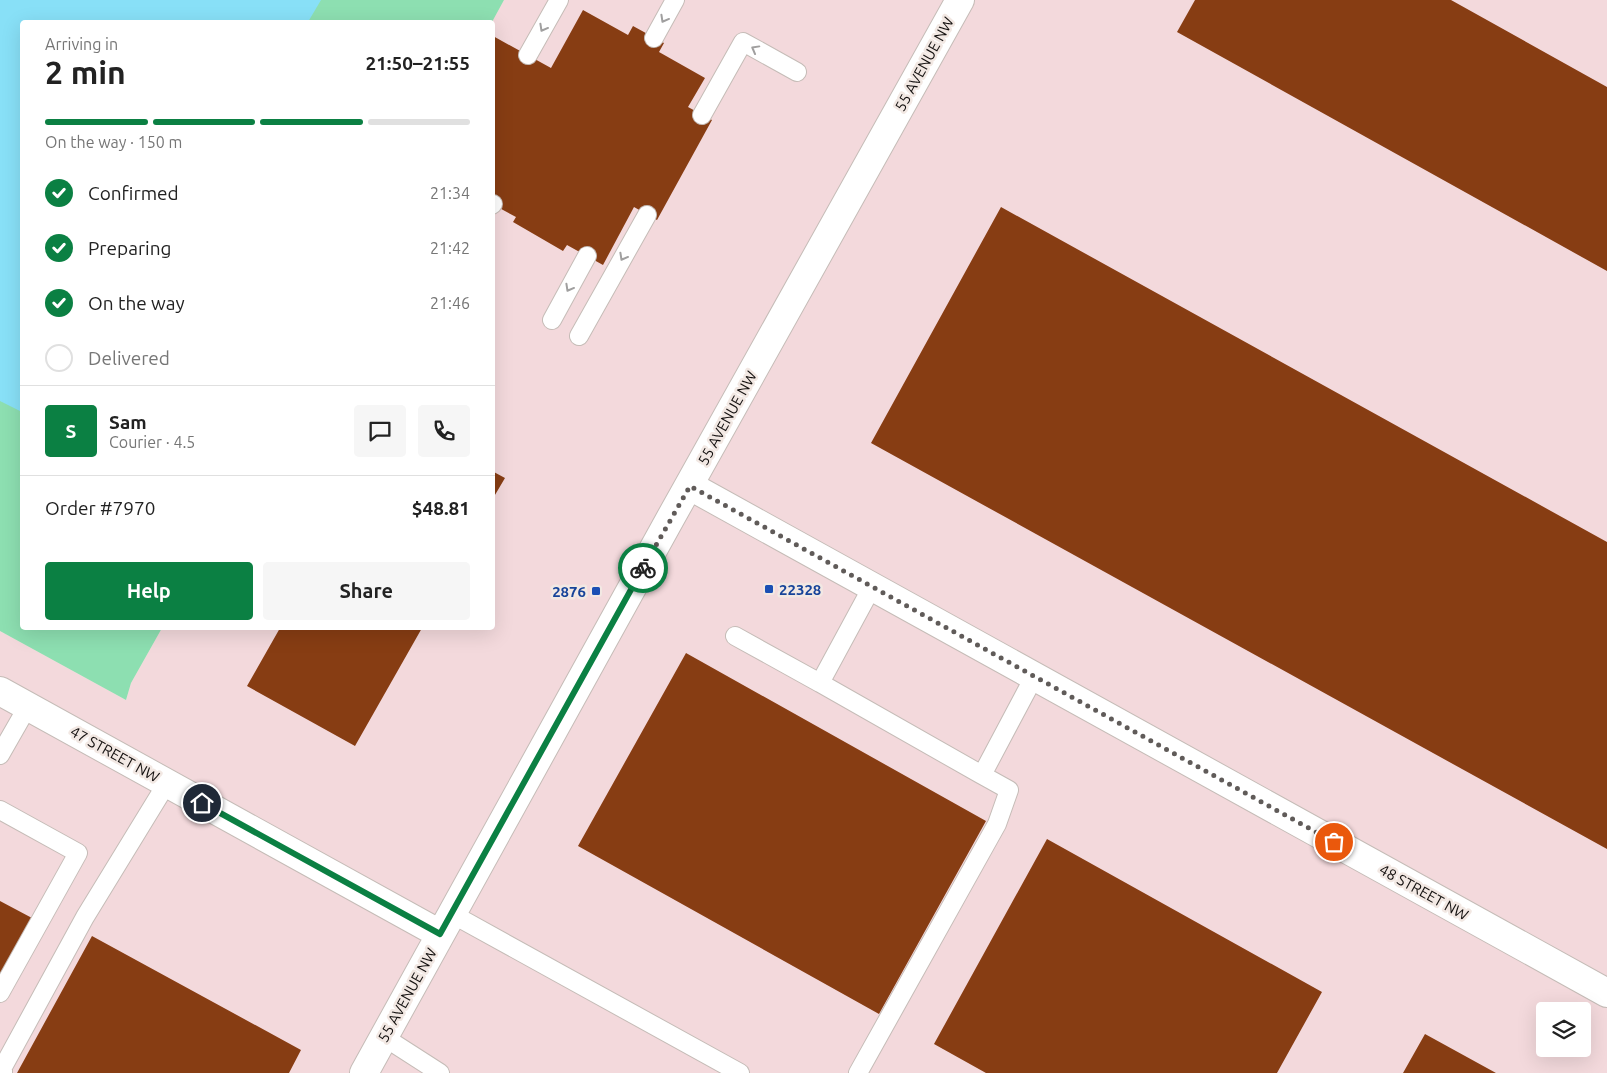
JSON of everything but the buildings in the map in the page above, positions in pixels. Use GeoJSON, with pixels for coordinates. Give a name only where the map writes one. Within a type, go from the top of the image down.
{"type":"FeatureCollection","features":[{"type":"Feature","properties":{"kind":"street","name":"55 AVENUE NW"},"geometry":{"type":"LineString","coordinates":[[364,1073],[960,0]]}},
{"type":"Feature","properties":{"kind":"street","name":"48 STREET NW"},"geometry":{"type":"LineString","coordinates":[[690,486],[1607,993]]}},
{"type":"Feature","properties":{"kind":"street","name":"47 STREET NW"},"geometry":{"type":"LineString","coordinates":[[0,691],[168,784],[446,924]]}},
{"type":"Feature","properties":{"kind":"lane"},"geometry":{"type":"LineString","coordinates":[[528,55],[559,0]]}},
{"type":"Feature","properties":{"kind":"lane"},"geometry":{"type":"LineString","coordinates":[[654,38],[675,0]]}},
{"type":"Feature","properties":{"kind":"lane"},"geometry":{"type":"LineString","coordinates":[[702,115],[743,42],[798,72]]}},
{"type":"Feature","properties":{"kind":"lane"},"geometry":{"type":"LineString","coordinates":[[579,336],[647,215]]}},
{"type":"Feature","properties":{"kind":"lane"},"geometry":{"type":"LineString","coordinates":[[552,320],[587,256]]}},
{"type":"Feature","properties":{"kind":"lane"},"geometry":{"type":"LineString","coordinates":[[820,683],[872,587]]}},
{"type":"Feature","properties":{"kind":"lane"},"geometry":{"type":"LineString","coordinates":[[735,636],[1009,790],[997,824],[858,1073]]}},
{"type":"Feature","properties":{"kind":"lane"},"geometry":{"type":"LineString","coordinates":[[982,775],[1034,677]]}},
{"type":"Feature","properties":{"kind":"lane"},"geometry":{"type":"LineString","coordinates":[[0,755],[28,706]]}},
{"type":"Feature","properties":{"kind":"lane"},"geometry":{"type":"LineString","coordinates":[[3,1073],[3,1067],[84,917],[168,784]]}},
{"type":"Feature","properties":{"kind":"lane"},"geometry":{"type":"LineString","coordinates":[[0,810],[78,853],[0,993]]}},
{"type":"Feature","properties":{"kind":"lane"},"geometry":{"type":"LineString","coordinates":[[446,924],[740,1073]]}},
{"type":"Feature","properties":{"kind":"lane"},"geometry":{"type":"LineString","coordinates":[[384,1037],[440,1073]]}},
{"type":"Feature","properties":{"kind":"shaded area"},"geometry":{"type":"Polygon","coordinates":[[[504,0],[1607,0],[1607,1073],[0,1073],[0,631],[126,700],[131,683],[161,630],[495,630],[495,20],[493,20],[504,0]]]}},
{"type":"Feature","properties":{"kind":"green space"},"geometry":{"type":"Polygon","coordinates":[[[0,0],[504,0],[493,20],[20,20],[20,630],[161,630],[131,683],[126,700],[0,631],[0,0]]]}},
{"type":"Feature","properties":{"kind":"water"},"geometry":{"type":"Polygon","coordinates":[[[0,0],[321,0],[309,20],[20,20],[20,411],[0,401],[0,0]]]}},
{"type":"Feature","properties":{"kind":"way so far"},"geometry":{"type":"LineString","coordinates":[[643,568],[690,486],[1334,842]]}},
{"type":"Feature","properties":{"kind":"place","name":"22328"},"geometry":{"type":"Point","coordinates":[769,589]}},
{"type":"Feature","properties":{"kind":"place","name":"2876"},"geometry":{"type":"Point","coordinates":[596,591]}},
{"type":"Feature","properties":{"kind":"route"},"geometry":{"type":"LineString","coordinates":[[202,803],[440,934],[643,568]]}}]}
